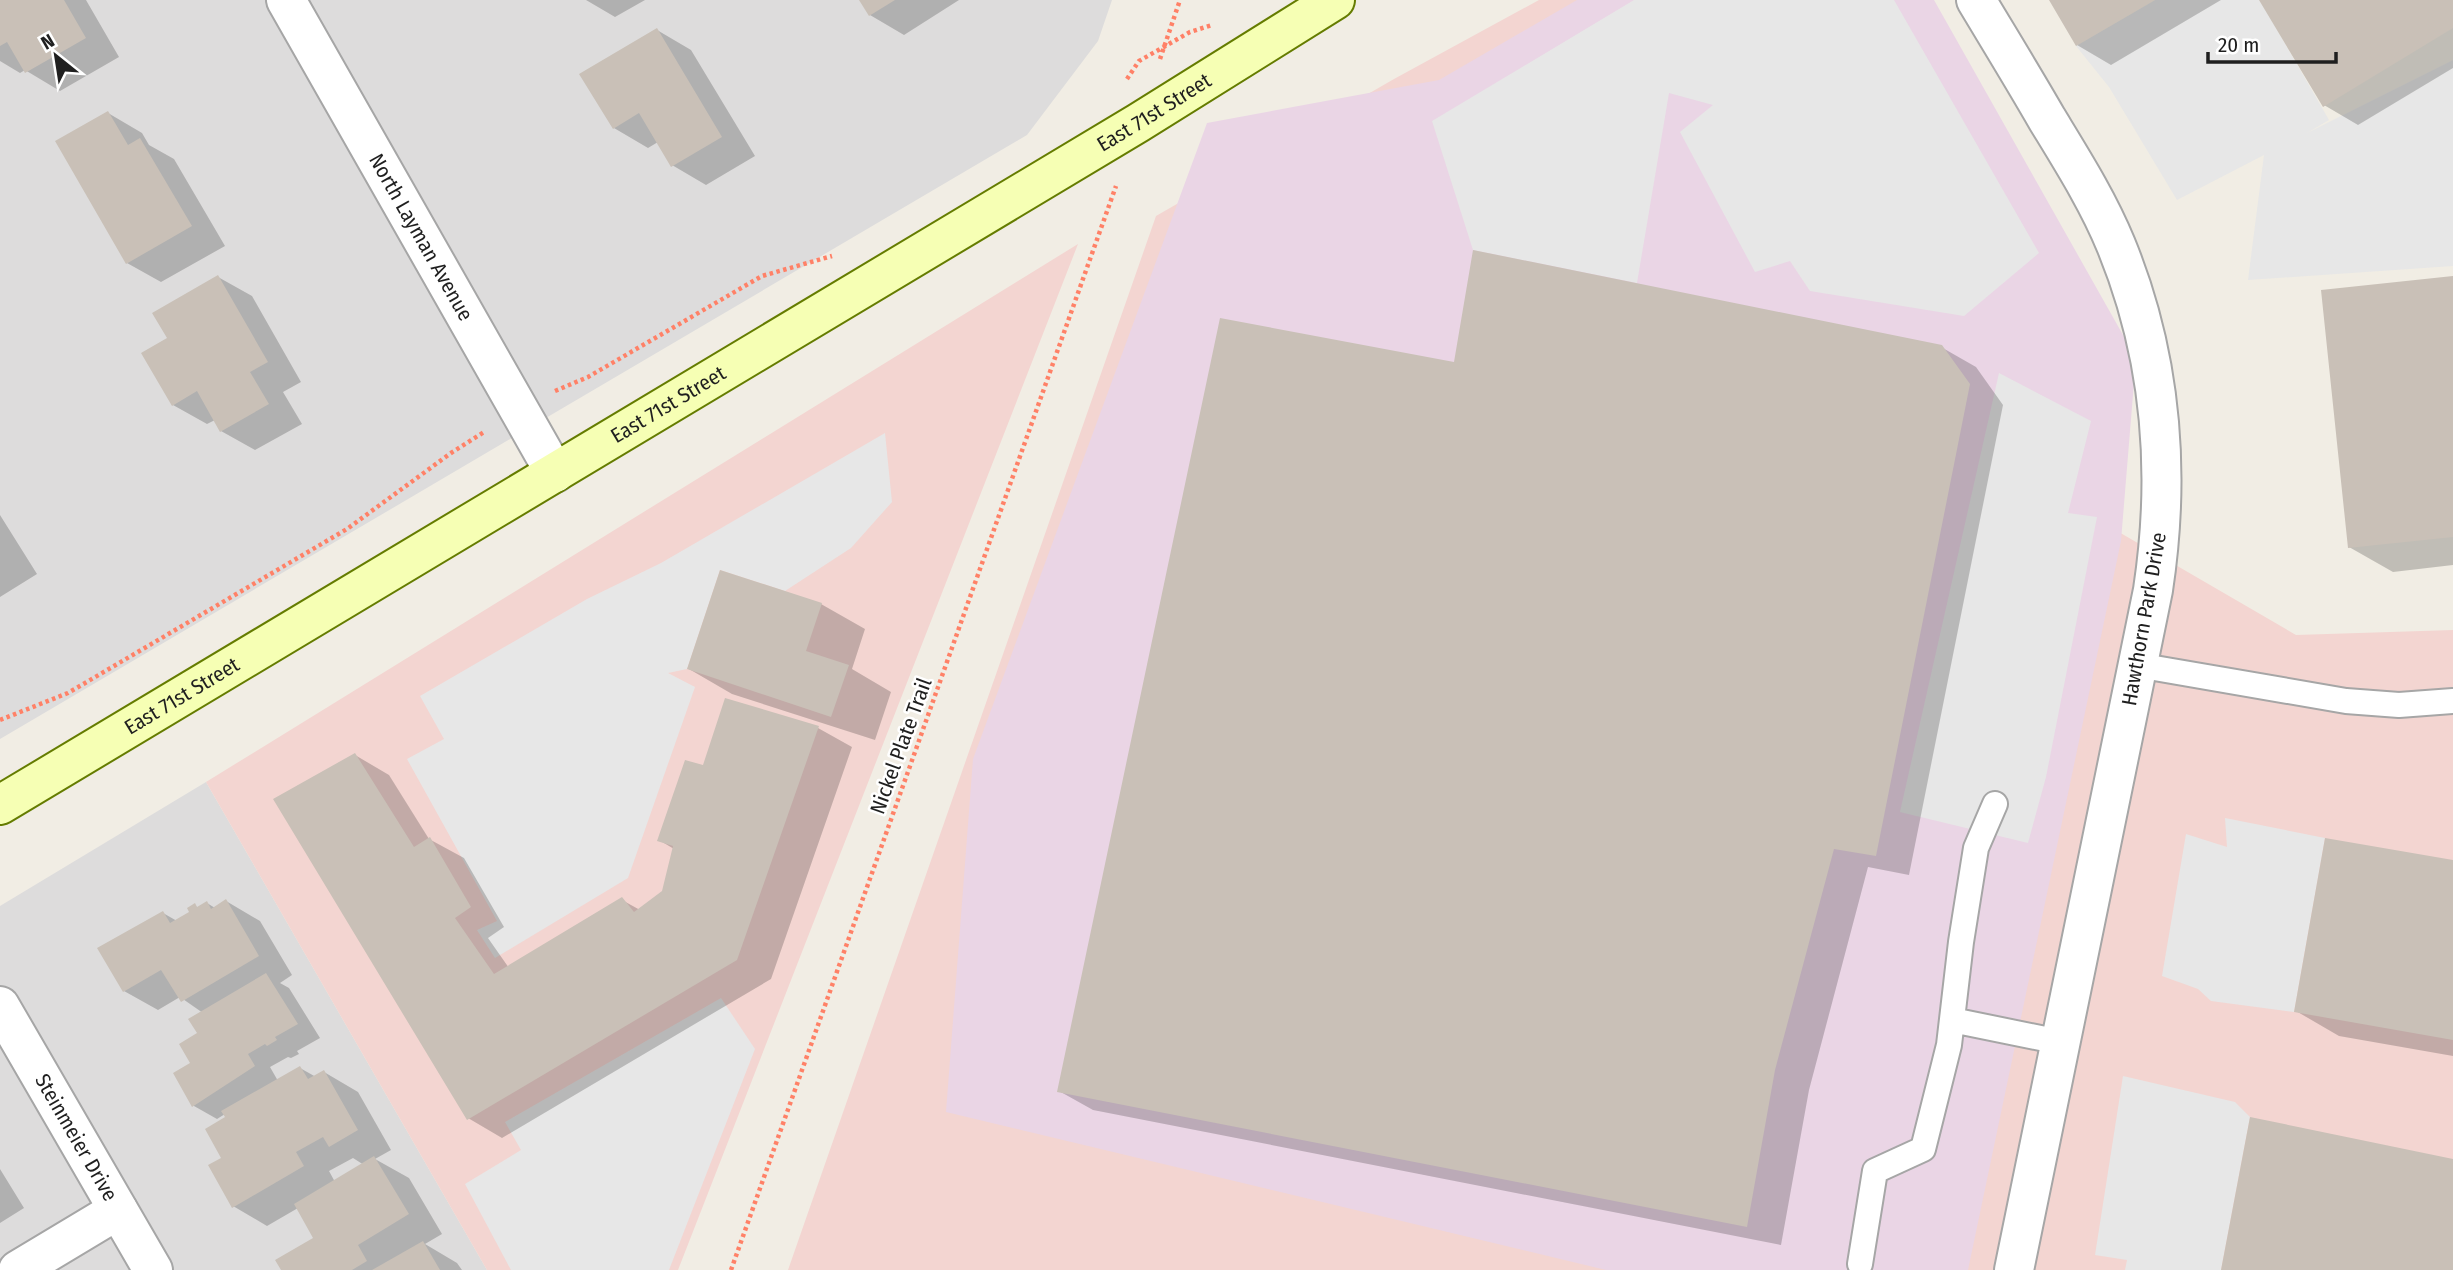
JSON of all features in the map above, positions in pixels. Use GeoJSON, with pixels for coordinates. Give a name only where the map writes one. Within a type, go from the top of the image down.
{"type":"FeatureCollection","features":[{"type":"Feature","properties":{"kind":"main road","name":"East 71st Street"},"geometry":{"type":"LineString","coordinates":[[0,805],[1138,123],[1335,0]]}},
{"type":"Feature","properties":{"kind":"street","name":"North Layman Avenue"},"geometry":{"type":"LineString","coordinates":[[286,0],[555,473]]}},
{"type":"Feature","properties":{"kind":"street","name":"Hawthorn Park Drive"},"geometry":{"type":"LineString","coordinates":[[1976,0],[2090,190],[2116,245],[2141,315],[2157,390],[2163,482],[2160,546],[2014,1270]]}},
{"type":"Feature","properties":{"kind":"street","name":"Steinmeier Drive"},"geometry":{"type":"LineString","coordinates":[[0,1006],[153,1270]]}},
{"type":"Feature","properties":{"kind":"street"},"geometry":{"type":"LineString","coordinates":[[18,1270],[118,1210]]}},
{"type":"Feature","properties":{"kind":"lane"},"geometry":{"type":"LineString","coordinates":[[2137,665],[2346,701],[2399,705],[2453,701]]}},
{"type":"Feature","properties":{"kind":"lane"},"geometry":{"type":"LineString","coordinates":[[1860,1264],[1875,1171],[1923,1149],[1949,1045],[1976,848],[1995,804]]}},
{"type":"Feature","properties":{"kind":"lane"},"geometry":{"type":"LineString","coordinates":[[1952,1020],[2060,1042]]}},
{"type":"Feature","properties":{"kind":"path"},"geometry":{"type":"LineString","coordinates":[[1120,90],[1139,61],[1191,32],[1215,25]]}},
{"type":"Feature","properties":{"kind":"path","name":"Nickel Plate Trail"},"geometry":{"type":"LineString","coordinates":[[731,1270],[1100,232]]}},
{"type":"Feature","properties":{"kind":"path"},"geometry":{"type":"LineString","coordinates":[[0,720],[68,693],[335,536],[451,453],[549,393],[588,377],[761,276],[840,254]]}},
{"type":"Feature","properties":{"kind":"shaded area"},"geometry":{"type":"Polygon","coordinates":[[[0,0],[1112,0],[1098,41],[1027,135],[0,739],[0,0]]]}},
{"type":"Feature","properties":{"kind":"shaded area"},"geometry":{"type":"Polygon","coordinates":[[[1539,0],[1893,0],[2105,524],[2296,635],[2453,630],[2453,1270],[788,1270],[1156,216],[1394,79],[1539,0]]]}},
{"type":"Feature","properties":{"kind":"shaded area"},"geometry":{"type":"Polygon","coordinates":[[[1577,0],[1934,0],[2136,358],[2121,541],[1968,1270],[1606,1270],[946,1112],[973,759],[1207,123],[1439,80],[1577,0]]]}},
{"type":"Feature","properties":{"kind":"shaded area"},"geometry":{"type":"Polygon","coordinates":[[[1634,0],[1894,0],[2039,253],[1964,316],[1810,291],[1790,261],[1755,272],[1680,132],[1713,105],[1669,93],[1637,283],[1473,250],[1432,121],[1634,0]]]}},
{"type":"Feature","properties":{"kind":"shaded area"},"geometry":{"type":"Polygon","coordinates":[[[2155,0],[2260,0],[2329,120],[2307,133],[2453,60],[2453,266],[2248,280],[2264,155],[2177,200],[2109,87],[2076,46],[2155,0]]]}},
{"type":"Feature","properties":{"kind":"shaded area"},"geometry":{"type":"Polygon","coordinates":[[[1078,244],[678,1270],[487,1270],[206,782],[1078,244]]]}},
{"type":"Feature","properties":{"kind":"shaded area"},"geometry":{"type":"Polygon","coordinates":[[[1999,373],[2091,421],[2068,513],[2097,517],[2046,777],[2028,843],[1900,812],[1999,373]]]}},
{"type":"Feature","properties":{"kind":"shaded area"},"geometry":{"type":"Polygon","coordinates":[[[885,433],[892,502],[851,548],[785,591],[720,570],[687,669],[668,673],[695,687],[628,878],[495,958],[477,930],[497,921],[407,759],[444,739],[420,696],[587,599],[661,563],[885,433]]]}},
{"type":"Feature","properties":{"kind":"shaded area"},"geometry":{"type":"Polygon","coordinates":[[[206,782],[487,1270],[0,1270],[0,906],[206,782]]]}},
{"type":"Feature","properties":{"kind":"shaded area"},"geometry":{"type":"Polygon","coordinates":[[[2225,818],[2325,838],[2294,1012],[2211,1001],[2198,989],[2162,976],[2186,834],[2227,847],[2225,818]]]}},
{"type":"Feature","properties":{"kind":"shaded area"},"geometry":{"type":"Polygon","coordinates":[[[721,998],[755,1049],[669,1270],[511,1270],[465,1184],[521,1150],[505,1122],[721,998]]]}},
{"type":"Feature","properties":{"kind":"shaded area"},"geometry":{"type":"Polygon","coordinates":[[[2123,1076],[2235,1102],[2250,1117],[2221,1270],[2125,1270],[2127,1260],[2095,1255],[2123,1076]]]}},
{"type":"Feature","properties":{"kind":"building"},"geometry":{"type":"Polygon","coordinates":[[[0,0],[64,0],[86,38],[25,73],[7,42],[0,46],[0,0]]]}},
{"type":"Feature","properties":{"kind":"building"},"geometry":{"type":"Polygon","coordinates":[[[859,0],[895,0],[869,16],[859,0]]]}},
{"type":"Feature","properties":{"kind":"building"},"geometry":{"type":"Polygon","coordinates":[[[2049,0],[2155,0],[2076,46],[2049,0]]]}},
{"type":"Feature","properties":{"kind":"building"},"geometry":{"type":"Polygon","coordinates":[[[2259,0],[2453,0],[2453,28],[2323,107],[2259,0]]]}},
{"type":"Feature","properties":{"kind":"building"},"geometry":{"type":"Polygon","coordinates":[[[657,28],[722,137],[671,167],[639,113],[613,129],[579,74],[657,28]]]}},
{"type":"Feature","properties":{"kind":"building"},"geometry":{"type":"Polygon","coordinates":[[[108,111],[128,145],[140,138],[192,226],[126,264],[55,141],[108,111]]]}},
{"type":"Feature","properties":{"kind":"building"},"geometry":{"type":"Polygon","coordinates":[[[1473,250],[1942,345],[1970,384],[1876,856],[1834,849],[1775,1070],[1747,1227],[1057,1092],[1220,318],[1454,362],[1473,250]]]}},
{"type":"Feature","properties":{"kind":"building"},"geometry":{"type":"Polygon","coordinates":[[[218,275],[268,362],[250,372],[269,404],[220,432],[197,391],[172,406],[141,353],[167,338],[152,313],[218,275]]]}},
{"type":"Feature","properties":{"kind":"building"},"geometry":{"type":"Polygon","coordinates":[[[2453,276],[2453,537],[2348,548],[2321,290],[2453,276]]]}},
{"type":"Feature","properties":{"kind":"building"},"geometry":{"type":"Polygon","coordinates":[[[720,570],[822,603],[806,651],[849,665],[831,717],[687,669],[720,570]]]}},
{"type":"Feature","properties":{"kind":"building"},"geometry":{"type":"Polygon","coordinates":[[[725,698],[819,726],[737,960],[467,1120],[273,799],[355,753],[414,847],[430,837],[471,907],[455,918],[494,974],[622,897],[634,912],[662,891],[673,846],[657,841],[685,760],[703,765],[725,698]]]}},
{"type":"Feature","properties":{"kind":"building"},"geometry":{"type":"Polygon","coordinates":[[[2325,838],[2453,860],[2453,1040],[2294,1012],[2325,838]]]}},
{"type":"Feature","properties":{"kind":"building"},"geometry":{"type":"Polygon","coordinates":[[[226,899],[259,956],[181,1002],[161,970],[123,992],[97,948],[163,911],[170,923],[189,912],[187,908],[195,903],[197,907],[207,901],[211,909],[226,899]]]}},
{"type":"Feature","properties":{"kind":"building"},"geometry":{"type":"Polygon","coordinates":[[[266,973],[298,1024],[275,1037],[277,1040],[267,1046],[265,1044],[248,1054],[255,1066],[192,1107],[173,1073],[190,1063],[179,1044],[197,1033],[188,1019],[266,973]]]}},
{"type":"Feature","properties":{"kind":"building"},"geometry":{"type":"Polygon","coordinates":[[[300,1066],[308,1079],[324,1070],[358,1130],[329,1147],[323,1137],[296,1152],[304,1166],[232,1208],[208,1165],[221,1158],[205,1129],[225,1117],[221,1111],[300,1066]]]}},
{"type":"Feature","properties":{"kind":"building"},"geometry":{"type":"Polygon","coordinates":[[[2250,1117],[2453,1159],[2453,1270],[2221,1270],[2250,1117]]]}},
{"type":"Feature","properties":{"kind":"building"},"geometry":{"type":"Polygon","coordinates":[[[374,1156],[409,1214],[358,1245],[367,1261],[352,1270],[281,1270],[275,1260],[313,1238],[294,1204],[374,1156]]]}},
{"type":"Feature","properties":{"kind":"building"},"geometry":{"type":"Polygon","coordinates":[[[423,1241],[440,1270],[372,1270],[423,1241]]]}}]}
